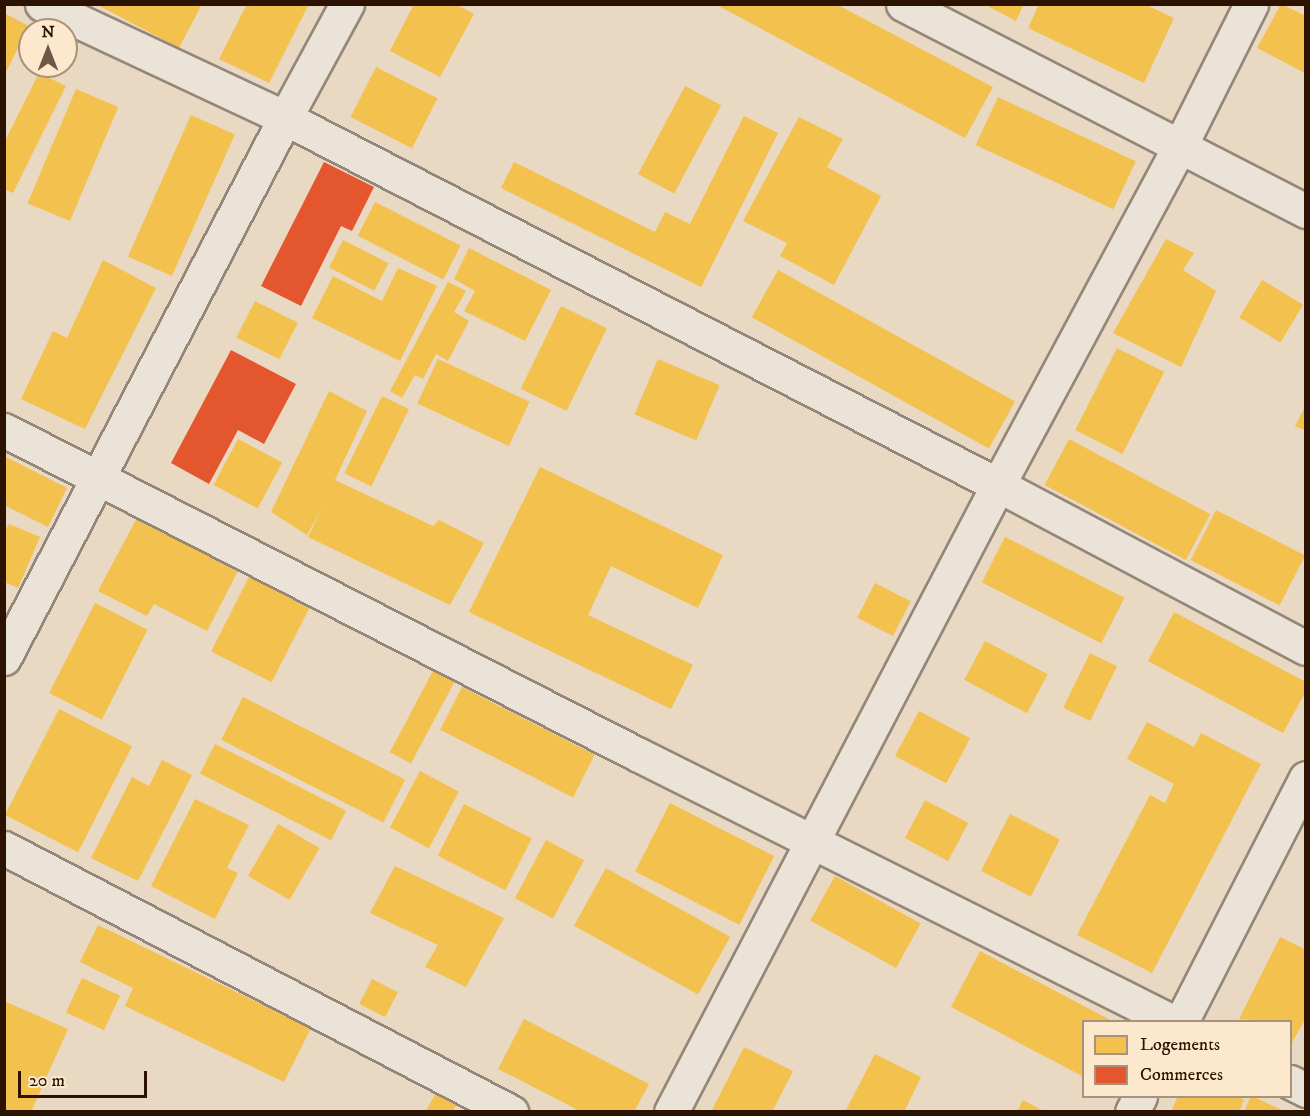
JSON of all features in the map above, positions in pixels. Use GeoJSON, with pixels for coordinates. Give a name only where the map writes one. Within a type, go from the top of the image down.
{"type":"FeatureCollection","features":[{"type":"Feature","properties":{"kind":"street"},"geometry":{"type":"LineString","coordinates":[[42,4],[285,118],[998,485],[1305,648]]}},
{"type":"Feature","properties":{"kind":"street"},"geometry":{"type":"LineString","coordinates":[[4,658],[285,118],[347,4]]}},
{"type":"Feature","properties":{"kind":"street"},"geometry":{"type":"LineString","coordinates":[[903,4],[1305,211]]}},
{"type":"Feature","properties":{"kind":"street"},"geometry":{"type":"LineString","coordinates":[[670,1112],[814,842],[998,485],[1180,146],[1251,4]]}},
{"type":"Feature","properties":{"kind":"street"},"geometry":{"type":"LineString","coordinates":[[4,430],[1169,1020]]}},
{"type":"Feature","properties":{"kind":"street"},"geometry":{"type":"LineString","coordinates":[[1182,1020],[1305,778]]}},
{"type":"Feature","properties":{"kind":"street"},"geometry":{"type":"LineString","coordinates":[[4,848],[511,1112]]}},
{"type":"Feature","properties":{"kind":"street"},"geometry":{"type":"LineString","coordinates":[[1132,1112],[1139,1098]]}},
{"type":"Feature","properties":{"kind":"building: Logements"},"geometry":{"type":"Polygon","coordinates":[[[96,4],[202,4],[179,48],[96,4]]]}},
{"type":"Feature","properties":{"kind":"building: Logements"},"geometry":{"type":"Polygon","coordinates":[[[247,4],[309,4],[269,83],[219,59],[247,4]]]}},
{"type":"Feature","properties":{"kind":"building: Logements"},"geometry":{"type":"Polygon","coordinates":[[[414,4],[455,4],[474,14],[440,77],[390,51],[414,4]]]}},
{"type":"Feature","properties":{"kind":"building: Logements"},"geometry":{"type":"Polygon","coordinates":[[[715,4],[836,4],[993,87],[965,138],[715,4]]]}},
{"type":"Feature","properties":{"kind":"building: Logements"},"geometry":{"type":"Polygon","coordinates":[[[984,4],[1024,4],[1016,21],[984,4]]]}},
{"type":"Feature","properties":{"kind":"building: Logements"},"geometry":{"type":"Polygon","coordinates":[[[1039,4],[1144,4],[1174,18],[1144,83],[1028,28],[1039,4]]]}},
{"type":"Feature","properties":{"kind":"building: Logements"},"geometry":{"type":"Polygon","coordinates":[[[1281,4],[1306,16],[1305,73],[1257,48],[1281,4]]]}},
{"type":"Feature","properties":{"kind":"building: Logements"},"geometry":{"type":"Polygon","coordinates":[[[4,13],[18,20],[18,48],[4,76],[4,13]]]}},
{"type":"Feature","properties":{"kind":"building: Logements"},"geometry":{"type":"Polygon","coordinates":[[[376,67],[437,98],[412,148],[351,117],[376,67]]]}},
{"type":"Feature","properties":{"kind":"building: Logements"},"geometry":{"type":"Polygon","coordinates":[[[36,78],[49,78],[66,86],[13,193],[4,189],[4,143],[36,78]]]}},
{"type":"Feature","properties":{"kind":"building: Logements"},"geometry":{"type":"Polygon","coordinates":[[[685,86],[721,105],[674,194],[638,174],[685,86]]]}},
{"type":"Feature","properties":{"kind":"building: Logements"},"geometry":{"type":"Polygon","coordinates":[[[76,89],[118,107],[70,221],[28,203],[76,89]]]}},
{"type":"Feature","properties":{"kind":"building: Logements"},"geometry":{"type":"Polygon","coordinates":[[[998,97],[1136,161],[1113,209],[976,145],[998,97]]]}},
{"type":"Feature","properties":{"kind":"building: Logements"},"geometry":{"type":"Polygon","coordinates":[[[191,115],[235,135],[172,276],[128,257],[191,115]]]}},
{"type":"Feature","properties":{"kind":"building: Logements"},"geometry":{"type":"Polygon","coordinates":[[[744,116],[778,133],[701,287],[501,188],[514,162],[655,232],[665,212],[690,224],[744,116]]]}},
{"type":"Feature","properties":{"kind":"building: Logements"},"geometry":{"type":"Polygon","coordinates":[[[799,117],[843,139],[827,167],[881,196],[834,285],[780,256],[787,243],[743,221],[799,117]]]}},
{"type":"Feature","properties":{"kind":"building: Logements"},"geometry":{"type":"Polygon","coordinates":[[[375,202],[461,246],[443,279],[358,236],[375,202]]]}},
{"type":"Feature","properties":{"kind":"building: Logements"},"geometry":{"type":"Polygon","coordinates":[[[1166,239],[1194,253],[1183,270],[1216,291],[1181,367],[1113,333],[1166,239]]]}},
{"type":"Feature","properties":{"kind":"building: Logements"},"geometry":{"type":"Polygon","coordinates":[[[343,240],[388,263],[374,291],[329,268],[343,240]]]}},
{"type":"Feature","properties":{"kind":"building: Logements"},"geometry":{"type":"Polygon","coordinates":[[[469,248],[551,290],[525,341],[464,311],[475,291],[454,279],[469,248]]]}},
{"type":"Feature","properties":{"kind":"building: Logements"},"geometry":{"type":"Polygon","coordinates":[[[103,260],[156,288],[85,429],[21,399],[53,331],[67,338],[103,260]]]}},
{"type":"Feature","properties":{"kind":"building: Logements"},"geometry":{"type":"Polygon","coordinates":[[[398,268],[437,286],[400,361],[312,318],[333,276],[382,301],[398,268]]]}},
{"type":"Feature","properties":{"kind":"building: Logements"},"geometry":{"type":"Polygon","coordinates":[[[778,270],[1015,401],[989,449],[752,317],[778,270]]]}},
{"type":"Feature","properties":{"kind":"building: Logements"},"geometry":{"type":"Polygon","coordinates":[[[1262,280],[1303,305],[1280,342],[1239,318],[1262,280]]]}},
{"type":"Feature","properties":{"kind":"building: Logements"},"geometry":{"type":"Polygon","coordinates":[[[448,282],[466,291],[454,312],[469,321],[448,361],[436,354],[423,379],[415,375],[402,398],[390,391],[448,282]]]}},
{"type":"Feature","properties":{"kind":"building: Logements"},"geometry":{"type":"Polygon","coordinates":[[[255,301],[298,323],[279,359],[236,338],[255,301]]]}},
{"type":"Feature","properties":{"kind":"building: Logements"},"geometry":{"type":"Polygon","coordinates":[[[561,306],[607,328],[567,411],[521,389],[561,306]]]}},
{"type":"Feature","properties":{"kind":"building: Logements"},"geometry":{"type":"Polygon","coordinates":[[[1117,348],[1164,372],[1122,454],[1075,430],[1117,348]]]}},
{"type":"Feature","properties":{"kind":"building: Logements"},"geometry":{"type":"Polygon","coordinates":[[[438,359],[530,402],[509,446],[417,403],[438,359]]]}},
{"type":"Feature","properties":{"kind":"building: Logements"},"geometry":{"type":"Polygon","coordinates":[[[658,359],[720,385],[696,440],[635,414],[658,359]]]}},
{"type":"Feature","properties":{"kind":"building: Logements"},"geometry":{"type":"Polygon","coordinates":[[[329,391],[367,411],[335,480],[433,526],[439,520],[484,543],[450,605],[308,537],[323,506],[307,535],[271,512],[329,391]]]}},
{"type":"Feature","properties":{"kind":"building: Logements"},"geometry":{"type":"Polygon","coordinates":[[[382,396],[409,409],[371,486],[344,473],[382,396]]]}},
{"type":"Feature","properties":{"kind":"building: Logements"},"geometry":{"type":"Polygon","coordinates":[[[1306,405],[1306,431],[1295,426],[1306,405]]]}},
{"type":"Feature","properties":{"kind":"building: Logements"},"geometry":{"type":"Polygon","coordinates":[[[238,439],[282,462],[258,508],[214,485],[238,439]]]}},
{"type":"Feature","properties":{"kind":"building: Logements"},"geometry":{"type":"Polygon","coordinates":[[[1069,439],[1210,514],[1186,560],[1045,485],[1069,439]]]}},
{"type":"Feature","properties":{"kind":"building: Logements"},"geometry":{"type":"Polygon","coordinates":[[[4,456],[67,488],[48,527],[4,505],[4,456]]]}},
{"type":"Feature","properties":{"kind":"building: Logements"},"geometry":{"type":"Polygon","coordinates":[[[540,467],[723,555],[698,608],[611,566],[588,615],[693,665],[671,709],[469,612],[540,467]]]}},
{"type":"Feature","properties":{"kind":"building: Logements"},"geometry":{"type":"Polygon","coordinates":[[[1216,510],[1305,555],[1280,605],[1191,560],[1216,510]]]}},
{"type":"Feature","properties":{"kind":"building: Logements"},"geometry":{"type":"Polygon","coordinates":[[[137,518],[238,571],[207,631],[154,604],[147,616],[98,591],[137,518]]]}},
{"type":"Feature","properties":{"kind":"building: Logements"},"geometry":{"type":"Polygon","coordinates":[[[9,524],[40,537],[18,588],[4,582],[4,533],[9,524]]]}},
{"type":"Feature","properties":{"kind":"building: Logements"},"geometry":{"type":"Polygon","coordinates":[[[1005,537],[1124,598],[1101,643],[982,582],[1005,537]]]}},
{"type":"Feature","properties":{"kind":"building: Logements"},"geometry":{"type":"Polygon","coordinates":[[[251,573],[312,604],[272,682],[211,651],[251,573]]]}},
{"type":"Feature","properties":{"kind":"building: Logements"},"geometry":{"type":"Polygon","coordinates":[[[875,583],[911,601],[893,636],[857,618],[875,583]]]}},
{"type":"Feature","properties":{"kind":"building: Logements"},"geometry":{"type":"Polygon","coordinates":[[[95,603],[148,630],[102,720],[49,693],[95,603]]]}},
{"type":"Feature","properties":{"kind":"building: Logements"},"geometry":{"type":"Polygon","coordinates":[[[1174,612],[1306,682],[1306,691],[1283,733],[1148,661],[1174,612]]]}},
{"type":"Feature","properties":{"kind":"building: Logements"},"geometry":{"type":"Polygon","coordinates":[[[985,641],[1048,674],[1027,713],[964,680],[985,641]]]}},
{"type":"Feature","properties":{"kind":"building: Logements"},"geometry":{"type":"Polygon","coordinates":[[[1090,653],[1117,666],[1090,721],[1063,708],[1090,653]]]}},
{"type":"Feature","properties":{"kind":"building: Logements"},"geometry":{"type":"Polygon","coordinates":[[[433,671],[454,682],[411,763],[390,752],[433,671]]]}},
{"type":"Feature","properties":{"kind":"building: Logements"},"geometry":{"type":"Polygon","coordinates":[[[462,687],[595,755],[573,797],[440,730],[462,687]]]}},
{"type":"Feature","properties":{"kind":"building: Logements"},"geometry":{"type":"Polygon","coordinates":[[[243,697],[405,780],[383,822],[221,740],[243,697]]]}},
{"type":"Feature","properties":{"kind":"building: Logements"},"geometry":{"type":"Polygon","coordinates":[[[59,709],[132,746],[78,852],[5,815],[59,709]]]}},
{"type":"Feature","properties":{"kind":"building: Logements"},"geometry":{"type":"Polygon","coordinates":[[[919,711],[970,738],[946,783],[895,756],[919,711]]]}},
{"type":"Feature","properties":{"kind":"building: Logements"},"geometry":{"type":"Polygon","coordinates":[[[1147,722],[1194,747],[1201,733],[1261,764],[1152,973],[1077,935],[1150,795],[1165,803],[1174,784],[1127,759],[1147,722]]]}},
{"type":"Feature","properties":{"kind":"building: Logements"},"geometry":{"type":"Polygon","coordinates":[[[215,744],[346,811],[331,840],[200,773],[215,744]]]}},
{"type":"Feature","properties":{"kind":"building: Logements"},"geometry":{"type":"Polygon","coordinates":[[[162,760],[192,775],[138,881],[91,858],[132,777],[149,786],[162,760]]]}},
{"type":"Feature","properties":{"kind":"building: Logements"},"geometry":{"type":"Polygon","coordinates":[[[420,771],[459,792],[429,848],[390,828],[420,771]]]}},
{"type":"Feature","properties":{"kind":"building: Logements"},"geometry":{"type":"Polygon","coordinates":[[[195,799],[249,825],[227,868],[238,873],[215,919],[151,886],[195,799]]]}},
{"type":"Feature","properties":{"kind":"building: Logements"},"geometry":{"type":"Polygon","coordinates":[[[925,800],[968,823],[948,861],[905,838],[925,800]]]}},
{"type":"Feature","properties":{"kind":"building: Logements"},"geometry":{"type":"Polygon","coordinates":[[[670,803],[774,856],[739,925],[635,872],[670,803]]]}},
{"type":"Feature","properties":{"kind":"building: Logements"},"geometry":{"type":"Polygon","coordinates":[[[464,804],[532,839],[505,890],[438,856],[464,804]]]}},
{"type":"Feature","properties":{"kind":"building: Logements"},"geometry":{"type":"Polygon","coordinates":[[[1010,814],[1060,839],[1031,896],[981,871],[1010,814]]]}},
{"type":"Feature","properties":{"kind":"building: Logements"},"geometry":{"type":"Polygon","coordinates":[[[278,824],[320,848],[290,900],[248,876],[278,824]]]}},
{"type":"Feature","properties":{"kind":"building: Logements"},"geometry":{"type":"Polygon","coordinates":[[[546,840],[584,860],[553,918],[515,898],[546,840]]]}},
{"type":"Feature","properties":{"kind":"building: Logements"},"geometry":{"type":"Polygon","coordinates":[[[395,866],[504,918],[466,987],[425,967],[438,945],[370,913],[395,866]]]}},
{"type":"Feature","properties":{"kind":"building: Logements"},"geometry":{"type":"Polygon","coordinates":[[[606,868],[730,937],[698,995],[574,926],[606,868]]]}},
{"type":"Feature","properties":{"kind":"building: Logements"},"geometry":{"type":"Polygon","coordinates":[[[835,876],[921,924],[896,968],[810,921],[835,876]]]}},
{"type":"Feature","properties":{"kind":"building: Logements"},"geometry":{"type":"Polygon","coordinates":[[[98,925],[311,1028],[284,1082],[125,1006],[133,988],[80,962],[98,925]]]}},
{"type":"Feature","properties":{"kind":"building: Logements"},"geometry":{"type":"Polygon","coordinates":[[[1280,937],[1306,950],[1306,1018],[1292,1042],[1292,1020],[1239,1019],[1280,937]]]}},
{"type":"Feature","properties":{"kind":"building: Logements"},"geometry":{"type":"Polygon","coordinates":[[[980,951],[1110,1020],[1082,1020],[1082,1076],[951,1007],[980,951]]]}},
{"type":"Feature","properties":{"kind":"building: Logements"},"geometry":{"type":"Polygon","coordinates":[[[82,978],[120,996],[104,1030],[66,1012],[82,978]]]}},
{"type":"Feature","properties":{"kind":"building: Logements"},"geometry":{"type":"Polygon","coordinates":[[[372,979],[398,992],[385,1017],[359,1004],[372,979]]]}},
{"type":"Feature","properties":{"kind":"building: Logements"},"geometry":{"type":"Polygon","coordinates":[[[4,1001],[68,1029],[31,1112],[4,1112],[4,1001]]]}},
{"type":"Feature","properties":{"kind":"building: Logements"},"geometry":{"type":"Polygon","coordinates":[[[524,1019],[649,1084],[634,1112],[582,1112],[498,1069],[524,1019]]]}},
{"type":"Feature","properties":{"kind":"building: Logements"},"geometry":{"type":"Polygon","coordinates":[[[744,1047],[793,1071],[772,1112],[711,1112],[744,1047]]]}},
{"type":"Feature","properties":{"kind":"building: Logements"},"geometry":{"type":"Polygon","coordinates":[[[875,1054],[921,1077],[904,1112],[845,1112],[875,1054]]]}},
{"type":"Feature","properties":{"kind":"building: Logements"},"geometry":{"type":"Polygon","coordinates":[[[438,1090],[458,1102],[452,1112],[425,1112],[438,1090]]]}},
{"type":"Feature","properties":{"kind":"building: Logements"},"geometry":{"type":"Polygon","coordinates":[[[1177,1098],[1240,1098],[1244,1100],[1239,1112],[1171,1112],[1177,1098]]]}},
{"type":"Feature","properties":{"kind":"building: Logements"},"geometry":{"type":"Polygon","coordinates":[[[1250,1098],[1256,1098],[1286,1112],[1244,1112],[1250,1098]]]}},
{"type":"Feature","properties":{"kind":"building: Logements"},"geometry":{"type":"Polygon","coordinates":[[[1023,1100],[1045,1112],[1017,1112],[1023,1100]]]}},
{"type":"Feature","properties":{"kind":"building: Commerces"},"geometry":{"type":"Polygon","coordinates":[[[324,162],[374,187],[352,231],[341,226],[301,306],[261,286],[324,162]]]}},
{"type":"Feature","properties":{"kind":"building: Commerces"},"geometry":{"type":"Polygon","coordinates":[[[231,350],[296,384],[264,444],[238,430],[209,484],[171,463],[231,350]]]}}]}
